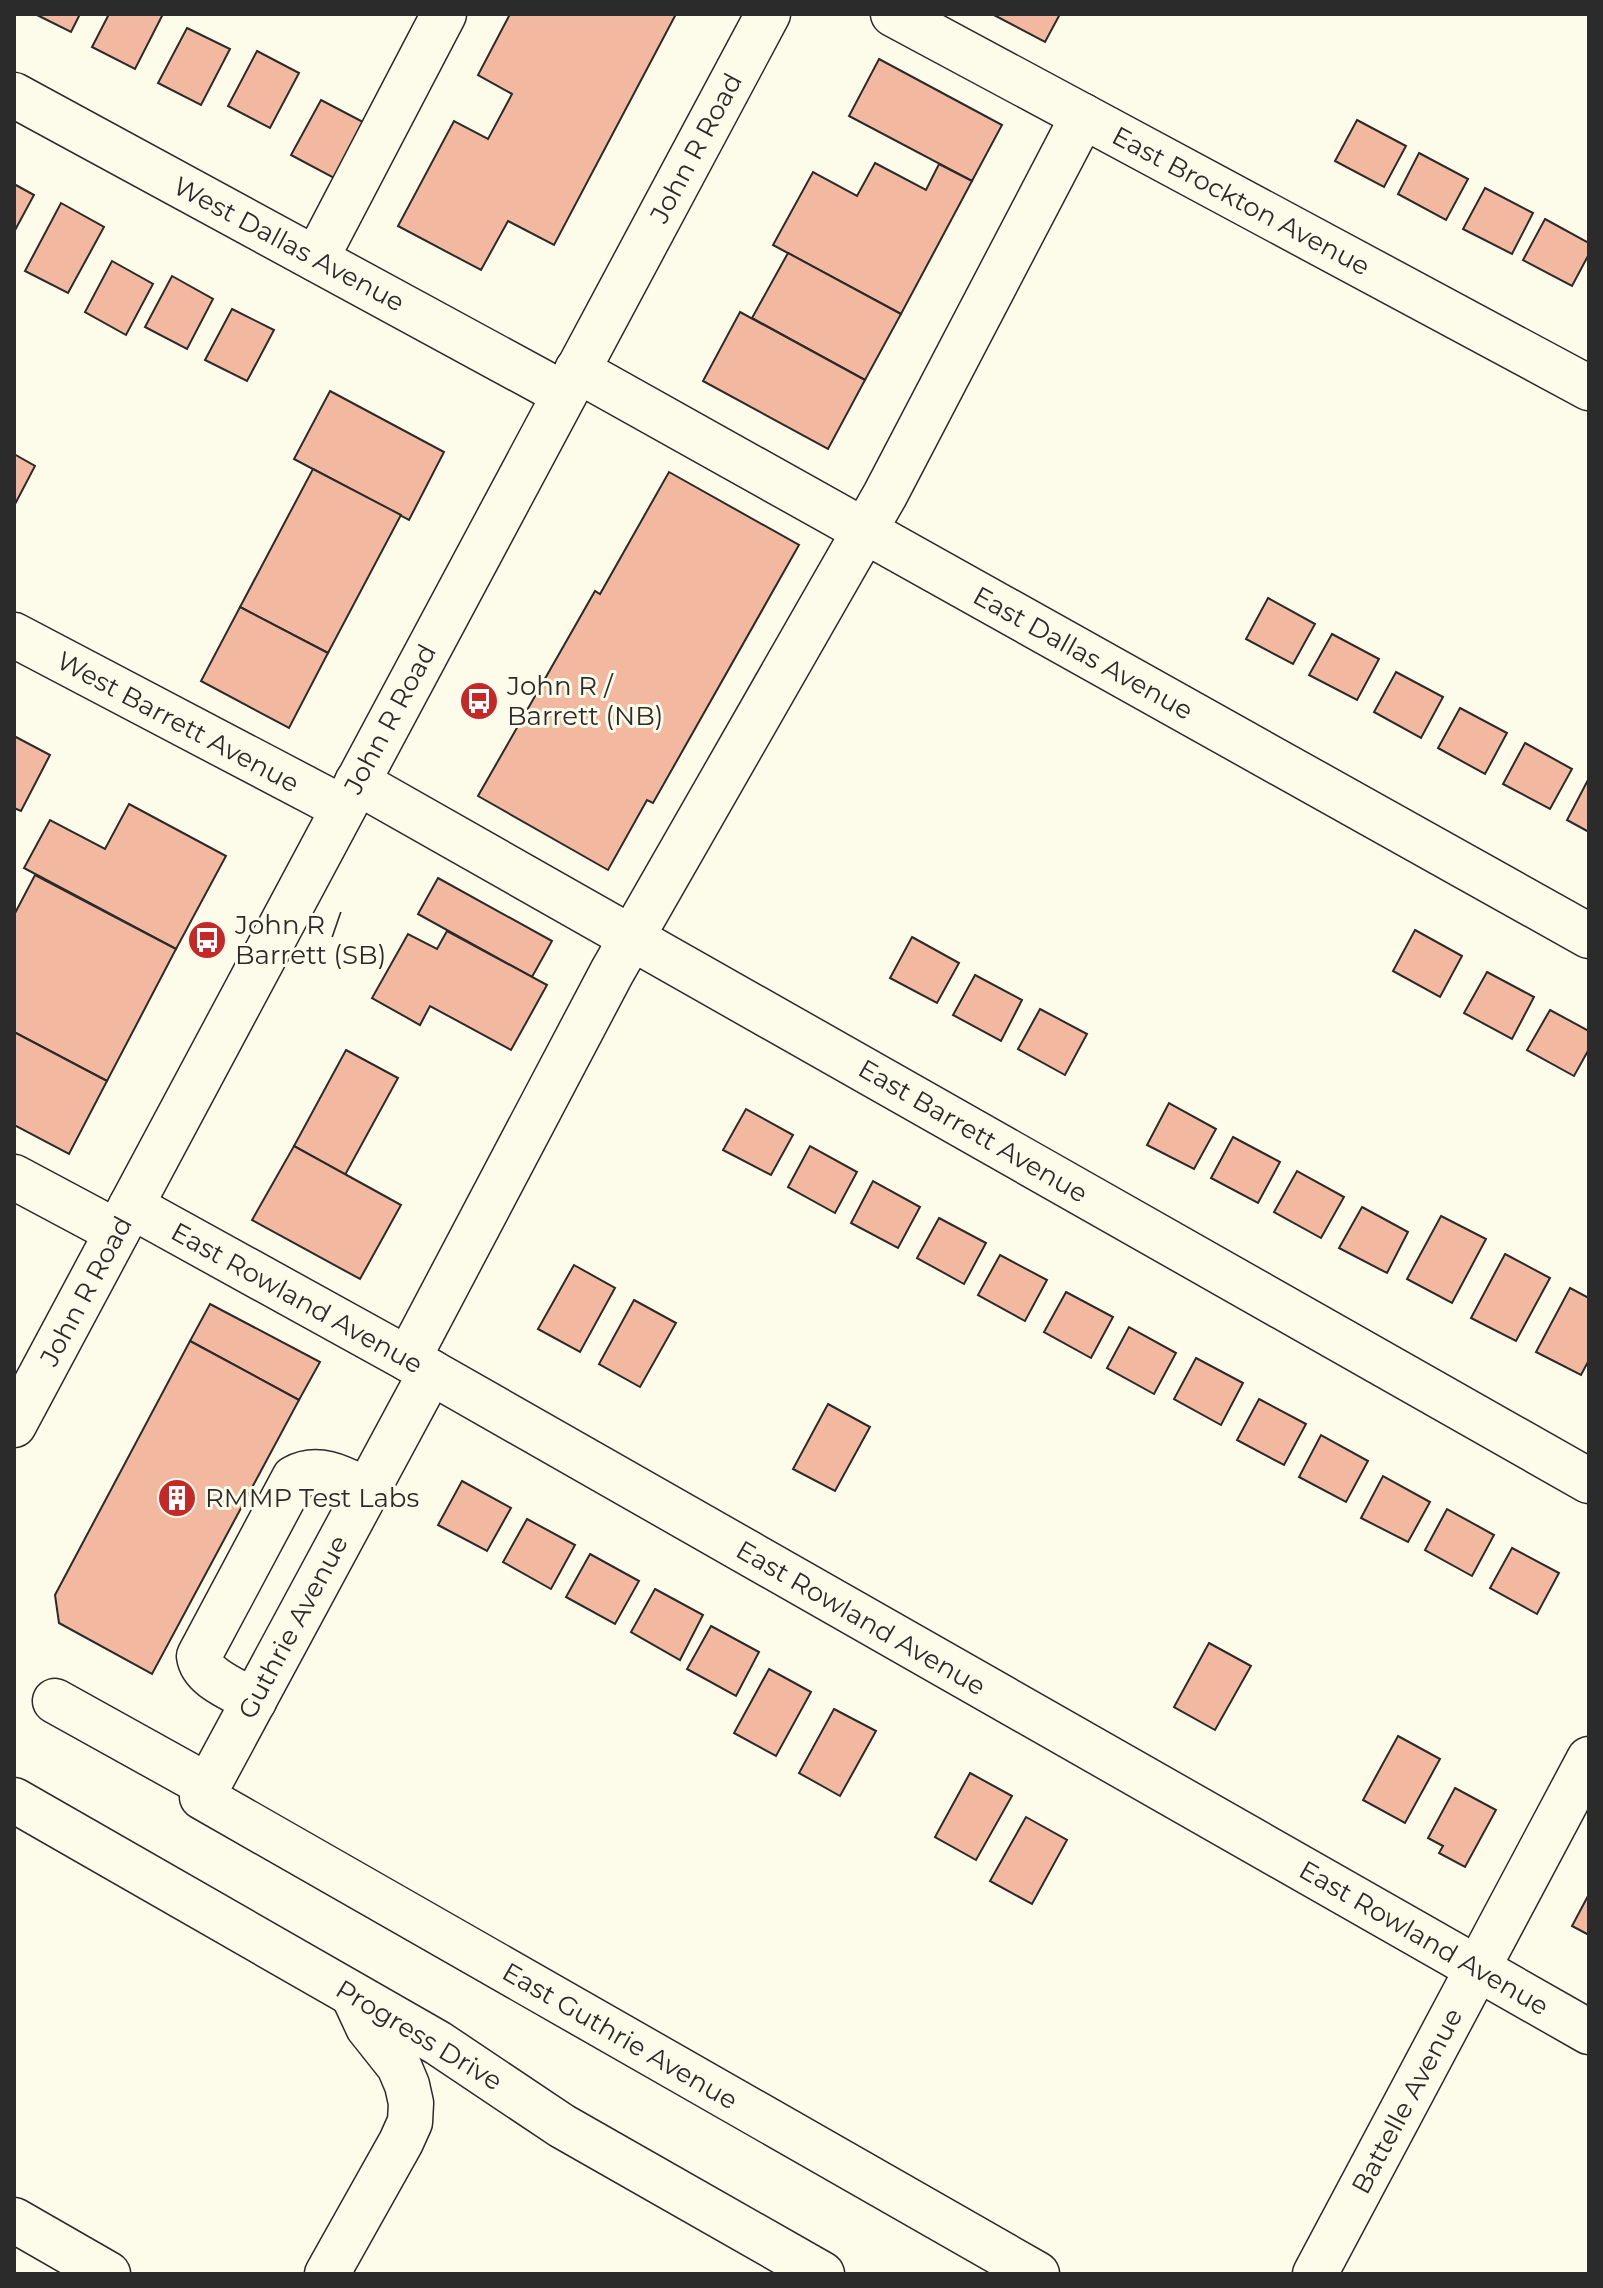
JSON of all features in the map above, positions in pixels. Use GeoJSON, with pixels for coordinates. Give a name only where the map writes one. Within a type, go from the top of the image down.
{"type":"FeatureCollection","features":[{"type":"Feature","properties":{"kind":"main road"},"geometry":{"type":"LineString","coordinates":[[316,259],[444,14]]}},
{"type":"Feature","properties":{"kind":"main road","name":"John R Road"},"geometry":{"type":"LineString","coordinates":[[14,1425],[768,14]]}},
{"type":"Feature","properties":{"kind":"main road","name":"East Brockton Avenue"},"geometry":{"type":"LineString","coordinates":[[893,14],[1589,388]]}},
{"type":"Feature","properties":{"kind":"main road","name":"West Dallas Avenue"},"geometry":{"type":"LineString","coordinates":[[14,95],[316,259],[570,382]]}},
{"type":"Feature","properties":{"kind":"main road","name":"Guthrie Avenue"},"geometry":{"type":"LineString","coordinates":[[205,1792],[366,1490],[420,1365],[632,936],[865,531],[1083,116]]}},
{"type":"Feature","properties":{"kind":"main road","name":"East Dallas Avenue"},"geometry":{"type":"LineString","coordinates":[[570,382],[865,531],[1589,936]]}},
{"type":"Feature","properties":{"kind":"main road","name":"West Barrett Avenue"},"geometry":{"type":"LineString","coordinates":[[14,635],[350,795]]}},
{"type":"Feature","properties":{"kind":"main road","name":"East Barrett Avenue"},"geometry":{"type":"LineString","coordinates":[[350,795],[632,936],[1589,1481]]}},
{"type":"Feature","properties":{"kind":"main road","name":"East Rowland Avenue"},"geometry":{"type":"LineString","coordinates":[[14,1177],[124,1219],[420,1365],[1589,2032]]}},
{"type":"Feature","properties":{"kind":"main road"},"geometry":{"type":"LineString","coordinates":[[254,1701],[200,1666],[199,1656],[294,1478],[304,1472],[334,1475],[366,1490]]}},
{"type":"Feature","properties":{"kind":"main road","name":"East Guthrie Avenue"},"geometry":{"type":"LineString","coordinates":[[55,1701],[205,1792],[1037,2274]]}},
{"type":"Feature","properties":{"kind":"main road","name":"Battelle Avenue"},"geometry":{"type":"LineString","coordinates":[[1315,2274],[1589,1759]]}},
{"type":"Feature","properties":{"kind":"main road","name":"Progress Drive"},"geometry":{"type":"LineString","coordinates":[[14,1800],[438,2043],[562,2126],[822,2274]]}},
{"type":"Feature","properties":{"kind":"main road"},"geometry":{"type":"LineString","coordinates":[[327,2274],[410,2122],[411,2103],[399,2066],[368,2027],[352,1993]]}},
{"type":"Feature","properties":{"kind":"main road"},"geometry":{"type":"LineString","coordinates":[[14,2220],[108,2274]]}},
{"type":"Feature","properties":{"kind":"building"},"geometry":{"type":"Polygon","coordinates":[[[35,14],[80,14],[71,32],[35,14]]]}},
{"type":"Feature","properties":{"kind":"building"},"geometry":{"type":"Polygon","coordinates":[[[109,14],[163,14],[135,69],[92,47],[109,14]]]}},
{"type":"Feature","properties":{"kind":"building"},"geometry":{"type":"Polygon","coordinates":[[[510,14],[676,14],[554,245],[508,221],[481,270],[398,226],[454,121],[488,139],[512,94],[478,75],[510,14]]]}},
{"type":"Feature","properties":{"kind":"building"},"geometry":{"type":"Polygon","coordinates":[[[992,14],[1060,14],[1045,42],[992,14]]]}},
{"type":"Feature","properties":{"kind":"building"},"geometry":{"type":"Polygon","coordinates":[[[187,28],[230,49],[201,105],[158,83],[187,28]]]}},
{"type":"Feature","properties":{"kind":"building"},"geometry":{"type":"Polygon","coordinates":[[[257,51],[299,73],[270,128],[228,106],[257,51]]]}},
{"type":"Feature","properties":{"kind":"building"},"geometry":{"type":"Polygon","coordinates":[[[879,59],[1002,125],[972,181],[849,116],[879,59]]]}},
{"type":"Feature","properties":{"kind":"building"},"geometry":{"type":"Polygon","coordinates":[[[321,100],[363,122],[334,178],[291,155],[321,100]]]}},
{"type":"Feature","properties":{"kind":"building"},"geometry":{"type":"Polygon","coordinates":[[[1357,120],[1406,146],[1384,187],[1335,161],[1357,120]]]}},
{"type":"Feature","properties":{"kind":"building"},"geometry":{"type":"Polygon","coordinates":[[[1419,153],[1468,179],[1446,220],[1398,194],[1419,153]]]}},
{"type":"Feature","properties":{"kind":"building"},"geometry":{"type":"Polygon","coordinates":[[[875,163],[926,190],[939,164],[972,181],[901,314],[773,245],[813,172],[857,196],[875,163]]]}},
{"type":"Feature","properties":{"kind":"building"},"geometry":{"type":"Polygon","coordinates":[[[14,184],[34,195],[14,232],[14,184]]]}},
{"type":"Feature","properties":{"kind":"building"},"geometry":{"type":"Polygon","coordinates":[[[1485,188],[1533,213],[1512,254],[1463,229],[1485,188]]]}},
{"type":"Feature","properties":{"kind":"building"},"geometry":{"type":"Polygon","coordinates":[[[61,203],[104,227],[68,293],[25,271],[61,203]]]}},
{"type":"Feature","properties":{"kind":"building"},"geometry":{"type":"Polygon","coordinates":[[[1545,219],[1589,243],[1589,254],[1572,286],[1523,260],[1545,219]]]}},
{"type":"Feature","properties":{"kind":"building"},"geometry":{"type":"Polygon","coordinates":[[[788,253],[901,314],[865,380],[752,318],[788,253]]]}},
{"type":"Feature","properties":{"kind":"building"},"geometry":{"type":"Polygon","coordinates":[[[112,261],[153,284],[126,335],[85,312],[112,261]]]}},
{"type":"Feature","properties":{"kind":"building"},"geometry":{"type":"Polygon","coordinates":[[[172,276],[213,299],[187,349],[145,327],[172,276]]]}},
{"type":"Feature","properties":{"kind":"building"},"geometry":{"type":"Polygon","coordinates":[[[232,309],[274,330],[247,381],[205,360],[232,309]]]}},
{"type":"Feature","properties":{"kind":"building"},"geometry":{"type":"Polygon","coordinates":[[[740,312],[865,380],[828,449],[703,381],[740,312]]]}},
{"type":"Feature","properties":{"kind":"building"},"geometry":{"type":"Polygon","coordinates":[[[330,391],[444,452],[409,520],[294,459],[330,391]]]}},
{"type":"Feature","properties":{"kind":"building"},"geometry":{"type":"Polygon","coordinates":[[[14,454],[35,466],[14,506],[14,454]]]}},
{"type":"Feature","properties":{"kind":"building"},"geometry":{"type":"Polygon","coordinates":[[[313,469],[401,515],[328,653],[240,607],[313,469]]]}},
{"type":"Feature","properties":{"kind":"building"},"geometry":{"type":"Polygon","coordinates":[[[669,472],[799,545],[653,803],[647,800],[608,870],[478,796],[595,591],[600,594],[669,472]]]}},
{"type":"Feature","properties":{"kind":"building"},"geometry":{"type":"Polygon","coordinates":[[[1268,598],[1315,624],[1293,664],[1246,639],[1268,598]]]}},
{"type":"Feature","properties":{"kind":"building"},"geometry":{"type":"Polygon","coordinates":[[[240,607],[328,653],[289,728],[201,681],[240,607]]]}},
{"type":"Feature","properties":{"kind":"building"},"geometry":{"type":"Polygon","coordinates":[[[1332,634],[1379,659],[1357,700],[1309,675],[1332,634]]]}},
{"type":"Feature","properties":{"kind":"building"},"geometry":{"type":"Polygon","coordinates":[[[1396,672],[1443,697],[1421,738],[1374,712],[1396,672]]]}},
{"type":"Feature","properties":{"kind":"building"},"geometry":{"type":"Polygon","coordinates":[[[1460,708],[1507,733],[1485,774],[1438,748],[1460,708]]]}},
{"type":"Feature","properties":{"kind":"building"},"geometry":{"type":"Polygon","coordinates":[[[14,736],[50,755],[21,811],[14,808],[14,736]]]}},
{"type":"Feature","properties":{"kind":"building"},"geometry":{"type":"Polygon","coordinates":[[[1525,743],[1572,769],[1550,809],[1503,784],[1525,743]]]}},
{"type":"Feature","properties":{"kind":"building"},"geometry":{"type":"Polygon","coordinates":[[[1589,778],[1589,832],[1567,820],[1589,778]]]}},
{"type":"Feature","properties":{"kind":"building"},"geometry":{"type":"Polygon","coordinates":[[[129,804],[226,856],[176,949],[24,868],[50,820],[105,849],[129,804]]]}},
{"type":"Feature","properties":{"kind":"building"},"geometry":{"type":"Polygon","coordinates":[[[35,875],[176,949],[107,1081],[14,1032],[14,915],[35,875]]]}},
{"type":"Feature","properties":{"kind":"building"},"geometry":{"type":"Polygon","coordinates":[[[438,878],[552,941],[532,977],[418,914],[438,878]]]}},
{"type":"Feature","properties":{"kind":"building"},"geometry":{"type":"Polygon","coordinates":[[[1415,930],[1462,956],[1440,997],[1393,971],[1415,930]]]}},
{"type":"Feature","properties":{"kind":"building"},"geometry":{"type":"Polygon","coordinates":[[[447,931],[547,985],[511,1050],[430,1006],[420,1025],[372,998],[408,934],[437,949],[447,931]]]}},
{"type":"Feature","properties":{"kind":"building"},"geometry":{"type":"Polygon","coordinates":[[[912,937],[959,963],[937,1003],[890,978],[912,937]]]}},
{"type":"Feature","properties":{"kind":"building"},"geometry":{"type":"Polygon","coordinates":[[[1487,972],[1534,997],[1512,1039],[1464,1013],[1487,972]]]}},
{"type":"Feature","properties":{"kind":"building"},"geometry":{"type":"Polygon","coordinates":[[[975,975],[1022,1000],[1001,1041],[953,1015],[975,975]]]}},
{"type":"Feature","properties":{"kind":"building"},"geometry":{"type":"Polygon","coordinates":[[[1040,1009],[1087,1034],[1065,1075],[1018,1049],[1040,1009]]]}},
{"type":"Feature","properties":{"kind":"building"},"geometry":{"type":"Polygon","coordinates":[[[1550,1010],[1589,1031],[1589,1049],[1574,1076],[1527,1050],[1550,1010]]]}},
{"type":"Feature","properties":{"kind":"building"},"geometry":{"type":"Polygon","coordinates":[[[14,1032],[107,1081],[69,1154],[14,1125],[14,1032]]]}},
{"type":"Feature","properties":{"kind":"building"},"geometry":{"type":"Polygon","coordinates":[[[346,1050],[398,1078],[345,1175],[294,1146],[346,1050]]]}},
{"type":"Feature","properties":{"kind":"building"},"geometry":{"type":"Polygon","coordinates":[[[1169,1103],[1216,1129],[1194,1169],[1147,1145],[1169,1103]]]}},
{"type":"Feature","properties":{"kind":"building"},"geometry":{"type":"Polygon","coordinates":[[[746,1109],[793,1135],[771,1175],[723,1150],[746,1109]]]}},
{"type":"Feature","properties":{"kind":"building"},"geometry":{"type":"Polygon","coordinates":[[[1233,1137],[1280,1162],[1258,1203],[1211,1178],[1233,1137]]]}},
{"type":"Feature","properties":{"kind":"building"},"geometry":{"type":"Polygon","coordinates":[[[294,1146],[401,1205],[360,1279],[252,1220],[294,1146]]]}},
{"type":"Feature","properties":{"kind":"building"},"geometry":{"type":"Polygon","coordinates":[[[810,1146],[857,1172],[835,1213],[788,1187],[810,1146]]]}},
{"type":"Feature","properties":{"kind":"building"},"geometry":{"type":"Polygon","coordinates":[[[1297,1171],[1344,1197],[1321,1238],[1274,1212],[1297,1171]]]}},
{"type":"Feature","properties":{"kind":"building"},"geometry":{"type":"Polygon","coordinates":[[[873,1181],[920,1207],[898,1248],[851,1223],[873,1181]]]}},
{"type":"Feature","properties":{"kind":"building"},"geometry":{"type":"Polygon","coordinates":[[[1362,1207],[1408,1232],[1387,1273],[1339,1248],[1362,1207]]]}},
{"type":"Feature","properties":{"kind":"building"},"geometry":{"type":"Polygon","coordinates":[[[1441,1216],[1486,1239],[1452,1303],[1407,1279],[1441,1216]]]}},
{"type":"Feature","properties":{"kind":"building"},"geometry":{"type":"Polygon","coordinates":[[[939,1218],[986,1243],[964,1284],[917,1258],[939,1218]]]}},
{"type":"Feature","properties":{"kind":"building"},"geometry":{"type":"Polygon","coordinates":[[[1505,1254],[1550,1278],[1516,1341],[1471,1318],[1505,1254]]]}},
{"type":"Feature","properties":{"kind":"building"},"geometry":{"type":"Polygon","coordinates":[[[1000,1255],[1047,1280],[1025,1321],[978,1295],[1000,1255]]]}},
{"type":"Feature","properties":{"kind":"building"},"geometry":{"type":"Polygon","coordinates":[[[574,1265],[615,1288],[580,1352],[538,1329],[574,1265]]]}},
{"type":"Feature","properties":{"kind":"building"},"geometry":{"type":"Polygon","coordinates":[[[1570,1288],[1589,1298],[1589,1360],[1581,1375],[1536,1352],[1570,1288]]]}},
{"type":"Feature","properties":{"kind":"building"},"geometry":{"type":"Polygon","coordinates":[[[1066,1292],[1113,1317],[1091,1358],[1044,1332],[1066,1292]]]}},
{"type":"Feature","properties":{"kind":"building"},"geometry":{"type":"Polygon","coordinates":[[[634,1300],[676,1323],[640,1387],[599,1364],[634,1300]]]}},
{"type":"Feature","properties":{"kind":"building"},"geometry":{"type":"Polygon","coordinates":[[[210,1304],[320,1362],[299,1400],[190,1341],[210,1304]]]}},
{"type":"Feature","properties":{"kind":"building"},"geometry":{"type":"Polygon","coordinates":[[[1129,1327],[1176,1353],[1154,1394],[1107,1368],[1129,1327]]]}},
{"type":"Feature","properties":{"kind":"building","name":"RMMP Test Labs"},"geometry":{"type":"Polygon","coordinates":[[[190,1341],[299,1400],[152,1674],[59,1623],[55,1595],[190,1341]]]}},
{"type":"Feature","properties":{"kind":"building"},"geometry":{"type":"Polygon","coordinates":[[[1196,1358],[1243,1383],[1221,1425],[1174,1399],[1196,1358]]]}},
{"type":"Feature","properties":{"kind":"building"},"geometry":{"type":"Polygon","coordinates":[[[1259,1399],[1306,1424],[1284,1465],[1237,1440],[1259,1399]]]}},
{"type":"Feature","properties":{"kind":"building"},"geometry":{"type":"Polygon","coordinates":[[[828,1404],[870,1427],[835,1491],[793,1469],[828,1404]]]}},
{"type":"Feature","properties":{"kind":"building"},"geometry":{"type":"Polygon","coordinates":[[[1321,1435],[1368,1461],[1346,1502],[1299,1477],[1321,1435]]]}},
{"type":"Feature","properties":{"kind":"building"},"geometry":{"type":"Polygon","coordinates":[[[1383,1476],[1430,1502],[1408,1542],[1361,1518],[1383,1476]]]}},
{"type":"Feature","properties":{"kind":"building"},"geometry":{"type":"Polygon","coordinates":[[[462,1481],[511,1508],[487,1551],[438,1525],[462,1481]]]}},
{"type":"Feature","properties":{"kind":"building"},"geometry":{"type":"Polygon","coordinates":[[[1447,1509],[1494,1535],[1472,1576],[1425,1550],[1447,1509]]]}},
{"type":"Feature","properties":{"kind":"building"},"geometry":{"type":"Polygon","coordinates":[[[527,1519],[575,1545],[551,1589],[503,1562],[527,1519]]]}},
{"type":"Feature","properties":{"kind":"building"},"geometry":{"type":"Polygon","coordinates":[[[1512,1548],[1559,1573],[1537,1614],[1490,1588],[1512,1548]]]}},
{"type":"Feature","properties":{"kind":"building"},"geometry":{"type":"Polygon","coordinates":[[[590,1554],[639,1581],[615,1624],[566,1597],[590,1554]]]}},
{"type":"Feature","properties":{"kind":"building"},"geometry":{"type":"Polygon","coordinates":[[[655,1589],[703,1615],[680,1660],[631,1632],[655,1589]]]}},
{"type":"Feature","properties":{"kind":"building"},"geometry":{"type":"Polygon","coordinates":[[[711,1626],[759,1652],[736,1696],[687,1669],[711,1626]]]}},
{"type":"Feature","properties":{"kind":"building"},"geometry":{"type":"Polygon","coordinates":[[[1209,1643],[1251,1666],[1215,1730],[1174,1707],[1209,1643]]]}},
{"type":"Feature","properties":{"kind":"building"},"geometry":{"type":"Polygon","coordinates":[[[769,1669],[811,1692],[776,1756],[734,1733],[769,1669]]]}},
{"type":"Feature","properties":{"kind":"building"},"geometry":{"type":"Polygon","coordinates":[[[834,1709],[876,1731],[840,1796],[799,1773],[834,1709]]]}},
{"type":"Feature","properties":{"kind":"building"},"geometry":{"type":"Polygon","coordinates":[[[1398,1736],[1440,1759],[1405,1823],[1363,1800],[1398,1736]]]}},
{"type":"Feature","properties":{"kind":"building"},"geometry":{"type":"Polygon","coordinates":[[[970,1773],[1012,1796],[976,1860],[935,1837],[970,1773]]]}},
{"type":"Feature","properties":{"kind":"building"},"geometry":{"type":"Polygon","coordinates":[[[1455,1788],[1496,1810],[1465,1867],[1439,1853],[1443,1846],[1428,1838],[1455,1788]]]}},
{"type":"Feature","properties":{"kind":"building"},"geometry":{"type":"Polygon","coordinates":[[[1026,1817],[1067,1840],[1032,1904],[990,1881],[1026,1817]]]}},
{"type":"Feature","properties":{"kind":"building"},"geometry":{"type":"Polygon","coordinates":[[[1589,1894],[1589,1935],[1572,1926],[1589,1894]]]}},
{"type":"Feature","properties":{"kind":"place","name":"John R / Barrett (NB)"},"geometry":{"type":"Point","coordinates":[479,701]}},
{"type":"Feature","properties":{"kind":"place","name":"John R / Barrett (SB)"},"geometry":{"type":"Point","coordinates":[207,940]}},
{"type":"Feature","properties":{"kind":"place","name":"RMMP Test Labs"},"geometry":{"type":"Point","coordinates":[177,1498]}}]}
